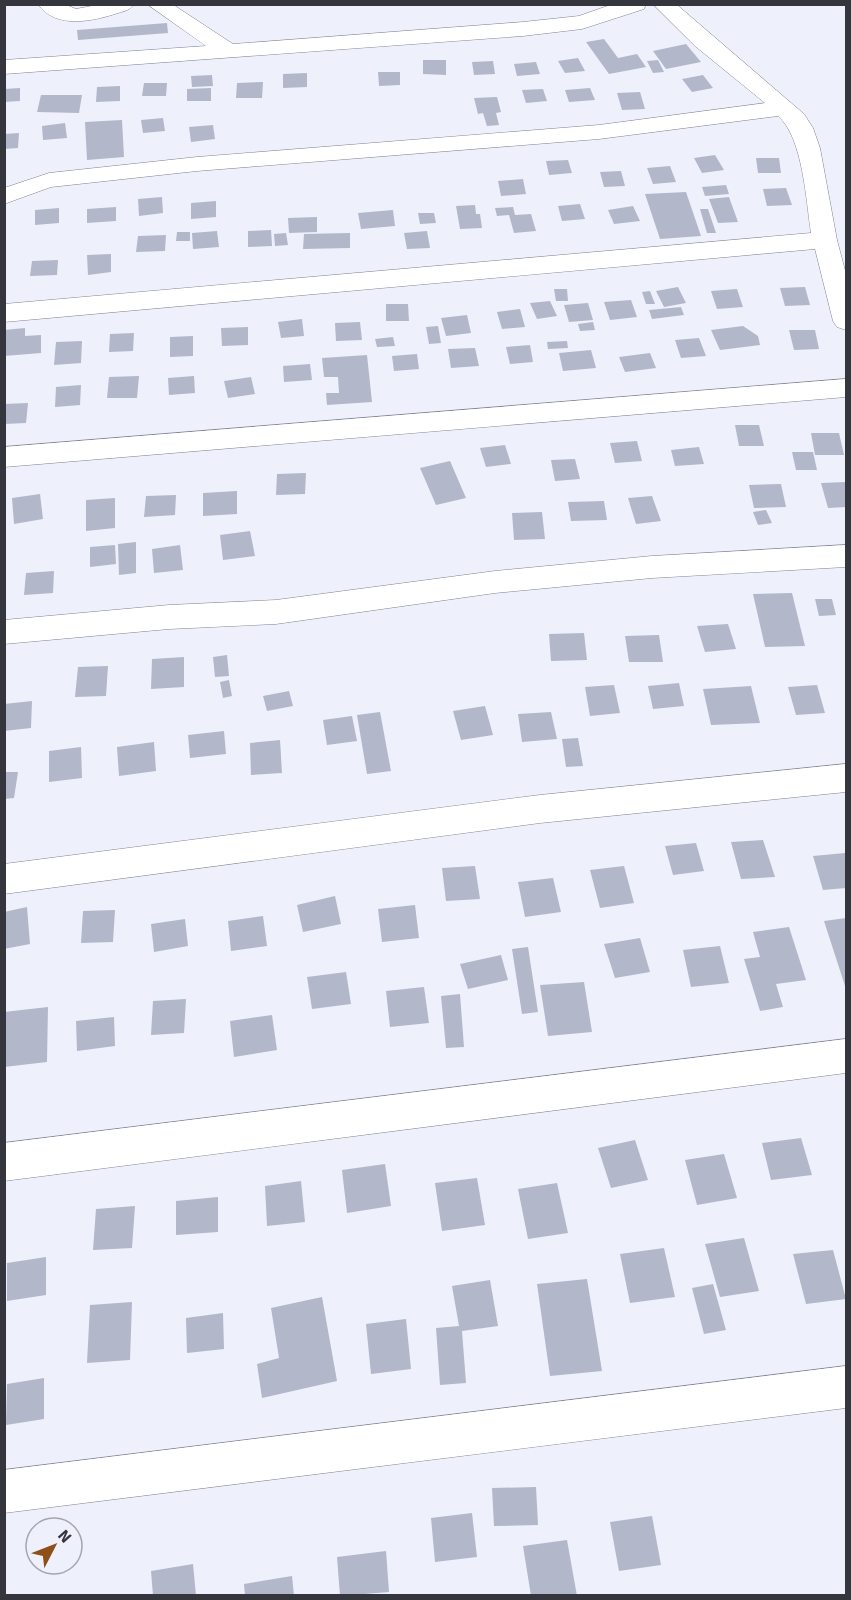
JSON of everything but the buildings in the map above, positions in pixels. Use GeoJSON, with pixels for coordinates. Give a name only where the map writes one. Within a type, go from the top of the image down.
{"type":"FeatureCollection","features":[{"type":"Feature","properties":{"kind":"street"},"geometry":{"type":"LineString","coordinates":[[48,4],[61,13],[75,17],[124,4]]}},
{"type":"Feature","properties":{"kind":"street"},"geometry":{"type":"LineString","coordinates":[[157,4],[229,51]]}},
{"type":"Feature","properties":{"kind":"street"},"geometry":{"type":"LineString","coordinates":[[4,67],[523,29],[582,22],[636,4]]}},
{"type":"Feature","properties":{"kind":"street"},"geometry":{"type":"LineString","coordinates":[[663,4],[783,108],[801,128],[808,148],[825,240],[846,321]]}},
{"type":"Feature","properties":{"kind":"street"},"geometry":{"type":"LineString","coordinates":[[4,197],[49,180],[197,164],[599,132],[783,108]]}},
{"type":"Feature","properties":{"kind":"street"},"geometry":{"type":"LineString","coordinates":[[4,313],[431,274],[556,266],[825,240]]}},
{"type":"Feature","properties":{"kind":"street"},"geometry":{"type":"LineString","coordinates":[[4,457],[846,388]]}},
{"type":"Feature","properties":{"kind":"street"},"geometry":{"type":"LineString","coordinates":[[4,632],[169,617],[276,612],[495,582],[652,567],[846,556]]}},
{"type":"Feature","properties":{"kind":"street"},"geometry":{"type":"LineString","coordinates":[[4,879],[540,809],[846,778]]}},
{"type":"Feature","properties":{"kind":"street"},"geometry":{"type":"LineString","coordinates":[[4,1162],[846,1056]]}},
{"type":"Feature","properties":{"kind":"street"},"geometry":{"type":"LineString","coordinates":[[4,1492],[846,1387]]}}]}
